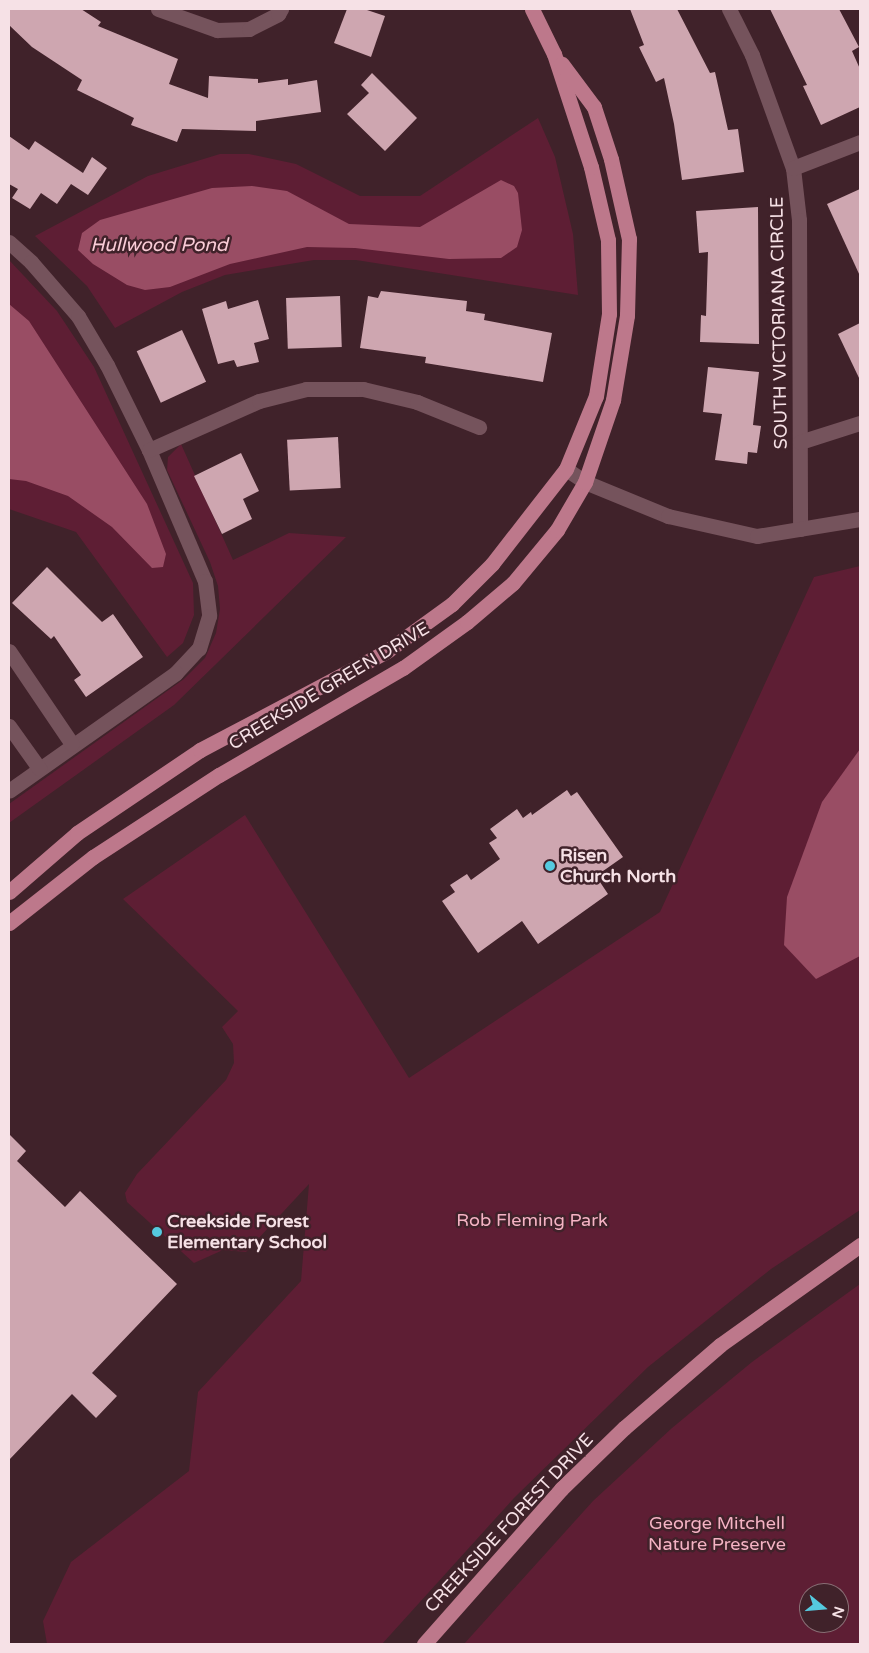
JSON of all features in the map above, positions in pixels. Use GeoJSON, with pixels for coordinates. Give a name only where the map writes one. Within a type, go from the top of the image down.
{"type":"FeatureCollection","features":[{"type":"Feature","properties":{"kind":"main road","name":"CREEKSIDE GREEN DRIVE"},"geometry":{"type":"LineString","coordinates":[[9,892],[77,833],[200,750],[387,651],[452,604],[492,564],[566,469],[596,396],[609,314],[608,240],[591,167],[554,54],[532,9]]}},
{"type":"Feature","properties":{"kind":"main road","name":"CREEKSIDE GREEN DRIVE"},"geometry":{"type":"LineString","coordinates":[[9,923],[93,857],[219,776],[403,668],[467,622],[513,583],[557,530],[585,482],[613,400],[627,315],[629,239],[611,159],[594,107],[554,54]]}},
{"type":"Feature","properties":{"kind":"main road","name":"CREEKSIDE FOREST DRIVE"},"geometry":{"type":"LineString","coordinates":[[424,1644],[560,1489],[624,1428],[720,1345],[860,1245]]}},
{"type":"Feature","properties":{"kind":"street"},"geometry":{"type":"LineString","coordinates":[[158,9],[217,30],[249,29],[278,14],[281,9]]}},
{"type":"Feature","properties":{"kind":"street","name":"SOUTH VICTORIANA CIRCLE"},"geometry":{"type":"LineString","coordinates":[[729,9],[752,55],[793,168],[799,220],[800,529]]}},
{"type":"Feature","properties":{"kind":"street"},"geometry":{"type":"LineString","coordinates":[[793,168],[860,142]]}},
{"type":"Feature","properties":{"kind":"street"},"geometry":{"type":"LineString","coordinates":[[9,242],[32,262],[78,316],[107,365],[149,450],[205,581],[208,616],[199,648],[176,673],[72,744],[9,791]]}},
{"type":"Feature","properties":{"kind":"street"},"geometry":{"type":"LineString","coordinates":[[149,450],[259,401],[306,389],[363,389],[417,402],[479,427]]}},
{"type":"Feature","properties":{"kind":"street"},"geometry":{"type":"LineString","coordinates":[[800,442],[860,423]]}},
{"type":"Feature","properties":{"kind":"street"},"geometry":{"type":"LineString","coordinates":[[566,469],[585,482],[632,502],[703,526],[757,536],[860,519]]}},
{"type":"Feature","properties":{"kind":"street"},"geometry":{"type":"LineString","coordinates":[[9,651],[72,744]]}},
{"type":"Feature","properties":{"kind":"street"},"geometry":{"type":"LineString","coordinates":[[9,726],[39,768]]}},
{"type":"Feature","properties":{"kind":"green space"},"geometry":{"type":"Polygon","coordinates":[[[538,118],[555,157],[573,234],[578,295],[356,260],[314,260],[225,275],[182,292],[115,328],[87,286],[35,236],[148,176],[220,154],[249,154],[296,164],[360,196],[420,196],[538,118]]]}},
{"type":"Feature","properties":{"kind":"green space"},"geometry":{"type":"Polygon","coordinates":[[[9,260],[57,311],[94,367],[193,583],[194,615],[183,643],[167,657],[76,532],[9,509],[9,260]]]}},
{"type":"Feature","properties":{"kind":"green space"},"geometry":{"type":"Polygon","coordinates":[[[181,444],[233,560],[289,533],[346,537],[174,705],[9,823],[9,804],[184,679],[205,658],[216,633],[220,609],[218,586],[210,562],[167,470],[168,457],[181,444]]]}},
{"type":"Feature","properties":{"kind":"green space","name":"Rob Fleming Park"},"geometry":{"type":"Polygon","coordinates":[[[860,566],[860,1210],[771,1269],[648,1367],[514,1498],[382,1644],[47,1644],[43,1621],[71,1562],[189,1471],[198,1392],[301,1281],[309,1184],[246,1252],[223,1250],[194,1263],[127,1202],[125,1193],[137,1174],[226,1080],[234,1063],[233,1044],[222,1027],[238,1011],[123,899],[245,815],[409,1078],[660,912],[814,577],[860,566]]]}},
{"type":"Feature","properties":{"kind":"green space","name":"George Mitchell Nature Preserve"},"geometry":{"type":"Polygon","coordinates":[[[860,1284],[860,1644],[464,1644],[593,1501],[672,1428],[752,1362],[860,1284]]]}},
{"type":"Feature","properties":{"kind":"water","name":"Hullwood Pond"},"geometry":{"type":"Polygon","coordinates":[[[501,180],[514,186],[518,193],[522,230],[517,247],[501,258],[449,259],[355,248],[307,247],[230,264],[170,287],[145,290],[127,285],[93,264],[78,250],[82,233],[100,220],[212,188],[252,186],[287,191],[349,224],[420,227],[501,180]]]}},
{"type":"Feature","properties":{"kind":"water"},"geometry":{"type":"Polygon","coordinates":[[[9,304],[29,321],[147,504],[166,554],[163,567],[152,568],[112,527],[68,496],[26,481],[9,479],[9,304]]]}},
{"type":"Feature","properties":{"kind":"water"},"geometry":{"type":"Polygon","coordinates":[[[860,749],[860,956],[816,979],[784,945],[787,897],[822,802],[860,749]]]}},
{"type":"Feature","properties":{"kind":"building"},"geometry":{"type":"Polygon","coordinates":[[[9,9],[81,9],[101,22],[98,26],[178,59],[169,84],[208,98],[209,76],[258,79],[258,83],[288,79],[288,85],[317,80],[321,112],[256,121],[256,131],[182,129],[177,142],[131,125],[134,118],[77,90],[82,80],[32,47],[9,25],[9,9]]]}},
{"type":"Feature","properties":{"kind":"building"},"geometry":{"type":"Polygon","coordinates":[[[347,9],[364,9],[385,16],[371,57],[334,43],[347,9]]]}},
{"type":"Feature","properties":{"kind":"building"},"geometry":{"type":"Polygon","coordinates":[[[630,9],[677,9],[710,73],[715,72],[728,130],[738,129],[744,172],[682,180],[674,124],[664,78],[656,82],[639,47],[644,45],[630,9]]]}},
{"type":"Feature","properties":{"kind":"building"},"geometry":{"type":"Polygon","coordinates":[[[770,9],[839,9],[859,47],[852,51],[860,69],[860,107],[821,125],[803,86],[807,85],[770,9]]]}},
{"type":"Feature","properties":{"kind":"building"},"geometry":{"type":"Polygon","coordinates":[[[372,73],[417,118],[385,151],[347,114],[369,93],[361,85],[372,73]]]}},
{"type":"Feature","properties":{"kind":"building"},"geometry":{"type":"Polygon","coordinates":[[[9,136],[29,150],[35,141],[83,173],[92,157],[107,168],[88,195],[71,184],[57,204],[41,193],[30,209],[12,198],[18,189],[9,184],[9,136]]]}},
{"type":"Feature","properties":{"kind":"building"},"geometry":{"type":"Polygon","coordinates":[[[860,189],[860,276],[827,204],[860,189]]]}},
{"type":"Feature","properties":{"kind":"building"},"geometry":{"type":"Polygon","coordinates":[[[758,207],[759,344],[700,342],[701,315],[706,316],[708,252],[699,253],[696,211],[758,207]]]}},
{"type":"Feature","properties":{"kind":"building"},"geometry":{"type":"Polygon","coordinates":[[[381,291],[467,301],[466,311],[485,314],[484,320],[552,333],[543,382],[425,363],[426,357],[360,348],[368,296],[378,298],[381,291]]]}},
{"type":"Feature","properties":{"kind":"building"},"geometry":{"type":"Polygon","coordinates":[[[340,296],[342,347],[288,349],[286,298],[340,296]]]}},
{"type":"Feature","properties":{"kind":"building"},"geometry":{"type":"Polygon","coordinates":[[[258,300],[269,339],[254,343],[259,362],[237,367],[234,360],[218,364],[202,309],[226,301],[228,309],[258,300]]]}},
{"type":"Feature","properties":{"kind":"building"},"geometry":{"type":"Polygon","coordinates":[[[860,323],[860,380],[838,334],[860,323]]]}},
{"type":"Feature","properties":{"kind":"building"},"geometry":{"type":"Polygon","coordinates":[[[182,330],[206,382],[161,403],[137,351],[182,330]]]}},
{"type":"Feature","properties":{"kind":"building"},"geometry":{"type":"Polygon","coordinates":[[[708,367],[759,372],[753,425],[761,426],[757,453],[748,452],[747,464],[715,460],[722,414],[703,412],[708,367]]]}},
{"type":"Feature","properties":{"kind":"building"},"geometry":{"type":"Polygon","coordinates":[[[338,437],[341,488],[290,491],[287,440],[338,437]]]}},
{"type":"Feature","properties":{"kind":"building"},"geometry":{"type":"Polygon","coordinates":[[[241,453],[259,491],[243,499],[252,519],[222,534],[194,476],[241,453]]]}},
{"type":"Feature","properties":{"kind":"building"},"geometry":{"type":"Polygon","coordinates":[[[47,567],[102,622],[113,614],[143,657],[86,697],[74,680],[81,675],[54,636],[51,639],[12,603],[47,567]]]}},
{"type":"Feature","properties":{"kind":"building","name":"Risen Church North"},"geometry":{"type":"Polygon","coordinates":[[[567,790],[571,796],[577,792],[623,857],[596,876],[608,894],[538,944],[522,921],[478,953],[442,901],[455,892],[450,885],[467,874],[471,880],[500,859],[489,843],[497,838],[490,829],[517,809],[523,818],[531,812],[532,815],[567,790]]]}},
{"type":"Feature","properties":{"kind":"building","name":"Creekside Forest Elementary School"},"geometry":{"type":"Polygon","coordinates":[[[9,1134],[26,1151],[17,1161],[65,1207],[80,1191],[177,1284],[92,1373],[117,1396],[96,1418],[72,1394],[9,1460],[9,1134]]]}},
{"type":"Feature","properties":{"kind":"place","name":"Risen Church North"},"geometry":{"type":"Point","coordinates":[550,866]}},
{"type":"Feature","properties":{"kind":"place","name":"Creekside Forest Elementary School"},"geometry":{"type":"Point","coordinates":[157,1232]}}]}
